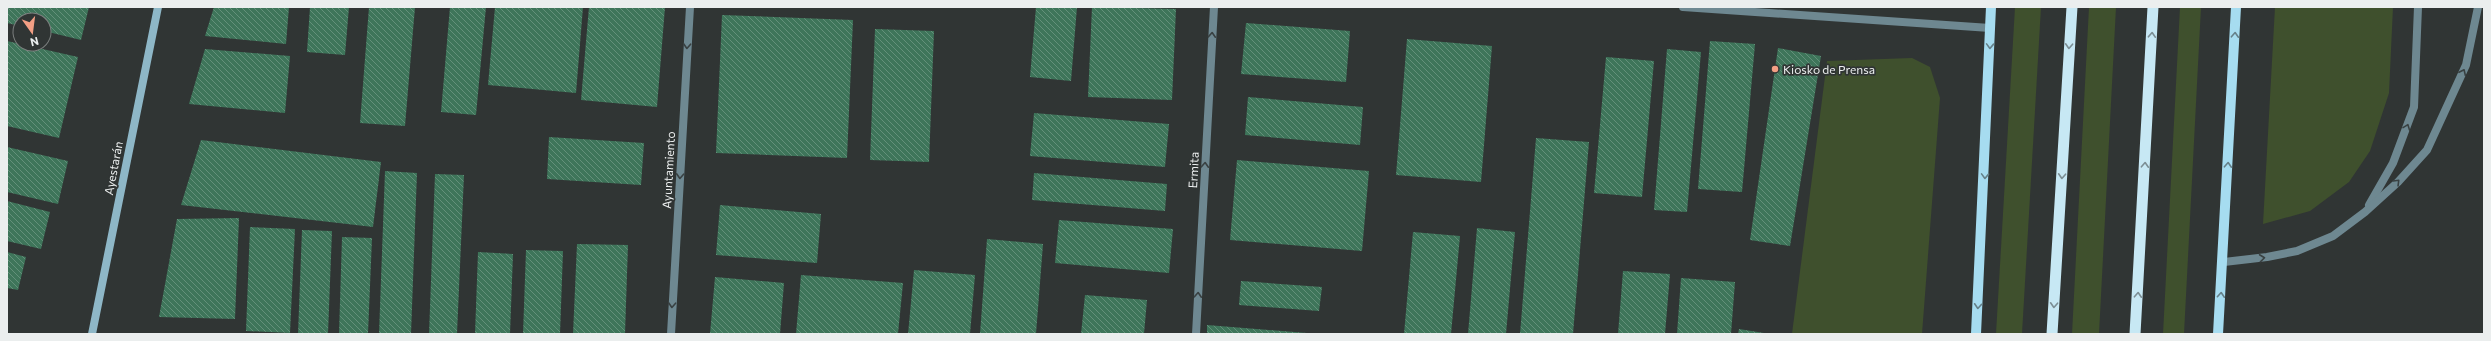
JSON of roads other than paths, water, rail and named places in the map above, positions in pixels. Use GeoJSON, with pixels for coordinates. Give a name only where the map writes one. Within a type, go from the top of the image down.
{"type":"FeatureCollection","features":[{"type":"Feature","properties":{"kind":"highway"},"geometry":{"type":"LineString","coordinates":[[2052,334],[2072,7]]}},
{"type":"Feature","properties":{"kind":"highway"},"geometry":{"type":"LineString","coordinates":[[2136,334],[2153,7]]}},
{"type":"Feature","properties":{"kind":"main road","name":"Ayestarán"},"geometry":{"type":"LineString","coordinates":[[92,334],[158,7]]}},
{"type":"Feature","properties":{"kind":"main road"},"geometry":{"type":"LineString","coordinates":[[1976,334],[1991,7]]}},
{"type":"Feature","properties":{"kind":"main road"},"geometry":{"type":"LineString","coordinates":[[2218,334],[2224,262],[2236,7]]}},
{"type":"Feature","properties":{"kind":"street","name":"Ayuntamiento"},"geometry":{"type":"LineString","coordinates":[[671,334],[690,7]]}},
{"type":"Feature","properties":{"kind":"street","name":"Ermita"},"geometry":{"type":"LineString","coordinates":[[1196,334],[1214,7]]}},
{"type":"Feature","properties":{"kind":"street"},"geometry":{"type":"LineString","coordinates":[[1683,7],[1990,28]]}},
{"type":"Feature","properties":{"kind":"street"},"geometry":{"type":"LineString","coordinates":[[2365,212],[2393,163],[2414,107],[2418,7]]}},
{"type":"Feature","properties":{"kind":"street"},"geometry":{"type":"LineString","coordinates":[[2224,262],[2267,257],[2297,251],[2333,236],[2365,212],[2398,182],[2427,150],[2466,65],[2478,7]]}},
{"type":"Feature","properties":{"kind":"place","name":"Kiosko de Prensa"},"geometry":{"type":"Point","coordinates":[1775,69]}}]}
